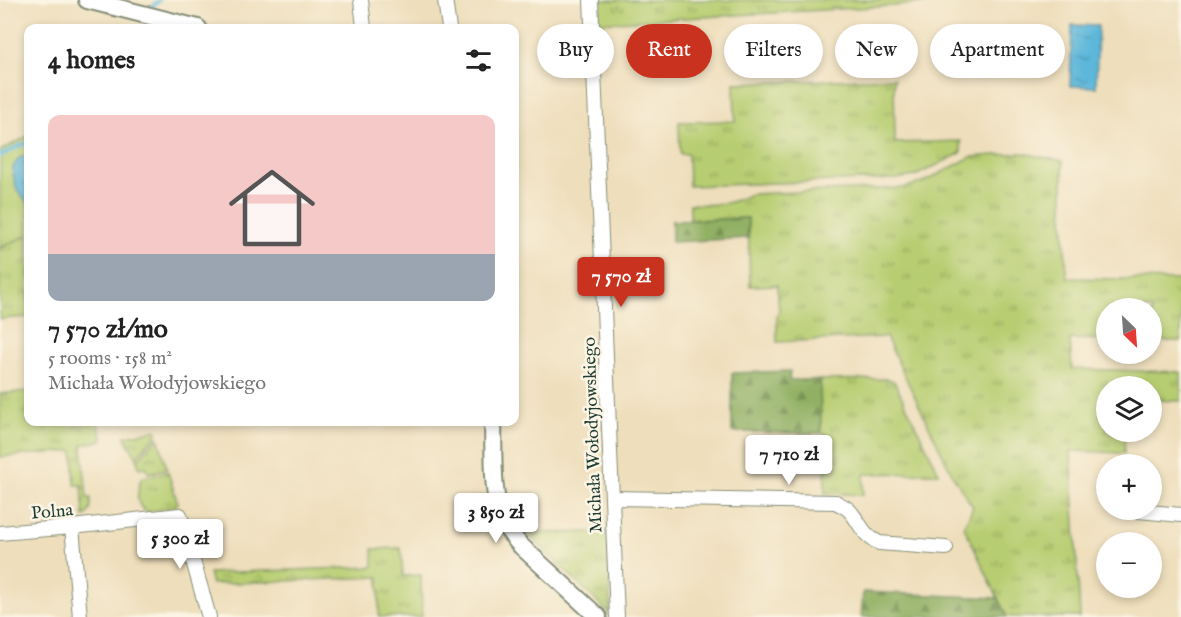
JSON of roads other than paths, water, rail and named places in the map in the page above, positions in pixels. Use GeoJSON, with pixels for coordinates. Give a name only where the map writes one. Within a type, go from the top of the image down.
{"type":"FeatureCollection","features":[{"type":"Feature","properties":{"kind":"street"},"geometry":{"type":"LineString","coordinates":[[87,0],[182,24]]}},
{"type":"Feature","properties":{"kind":"street"},"geometry":{"type":"LineString","coordinates":[[361,0],[364,24]]}},
{"type":"Feature","properties":{"kind":"street"},"geometry":{"type":"LineString","coordinates":[[445,0],[448,24]]}},
{"type":"Feature","properties":{"kind":"street","name":"Michała Wołodyjowskiego"},"geometry":{"type":"LineString","coordinates":[[591,0],[617,617]]}},
{"type":"Feature","properties":{"kind":"street"},"geometry":{"type":"LineString","coordinates":[[493,426],[497,502],[509,533],[520,546],[598,617]]}},
{"type":"Feature","properties":{"kind":"street"},"geometry":{"type":"LineString","coordinates":[[613,498],[836,502],[848,509],[862,530],[879,543],[946,548]]}},
{"type":"Feature","properties":{"kind":"street"},"geometry":{"type":"LineString","coordinates":[[1162,513],[1181,515]]}},
{"type":"Feature","properties":{"kind":"street","name":"Polna"},"geometry":{"type":"LineString","coordinates":[[0,533],[180,515],[209,617]]}},
{"type":"Feature","properties":{"kind":"street"},"geometry":{"type":"LineString","coordinates":[[72,527],[80,617]]}},
{"type":"Feature","properties":{"kind":"water"},"geometry":{"type":"Polygon","coordinates":[[[1072,25],[1098,26],[1096,87],[1070,86],[1072,25]]]}},
{"type":"Feature","properties":{"kind":"water"},"geometry":{"type":"Polygon","coordinates":[[[24,156],[24,198],[17,190],[13,174],[13,168],[18,159],[24,156]]]}},
{"type":"Feature","properties":{"kind":"waterway"},"geometry":{"type":"LineString","coordinates":[[152,7],[159,0]]}},
{"type":"Feature","properties":{"kind":"waterway"},"geometry":{"type":"LineString","coordinates":[[0,156],[24,144]]}}]}
